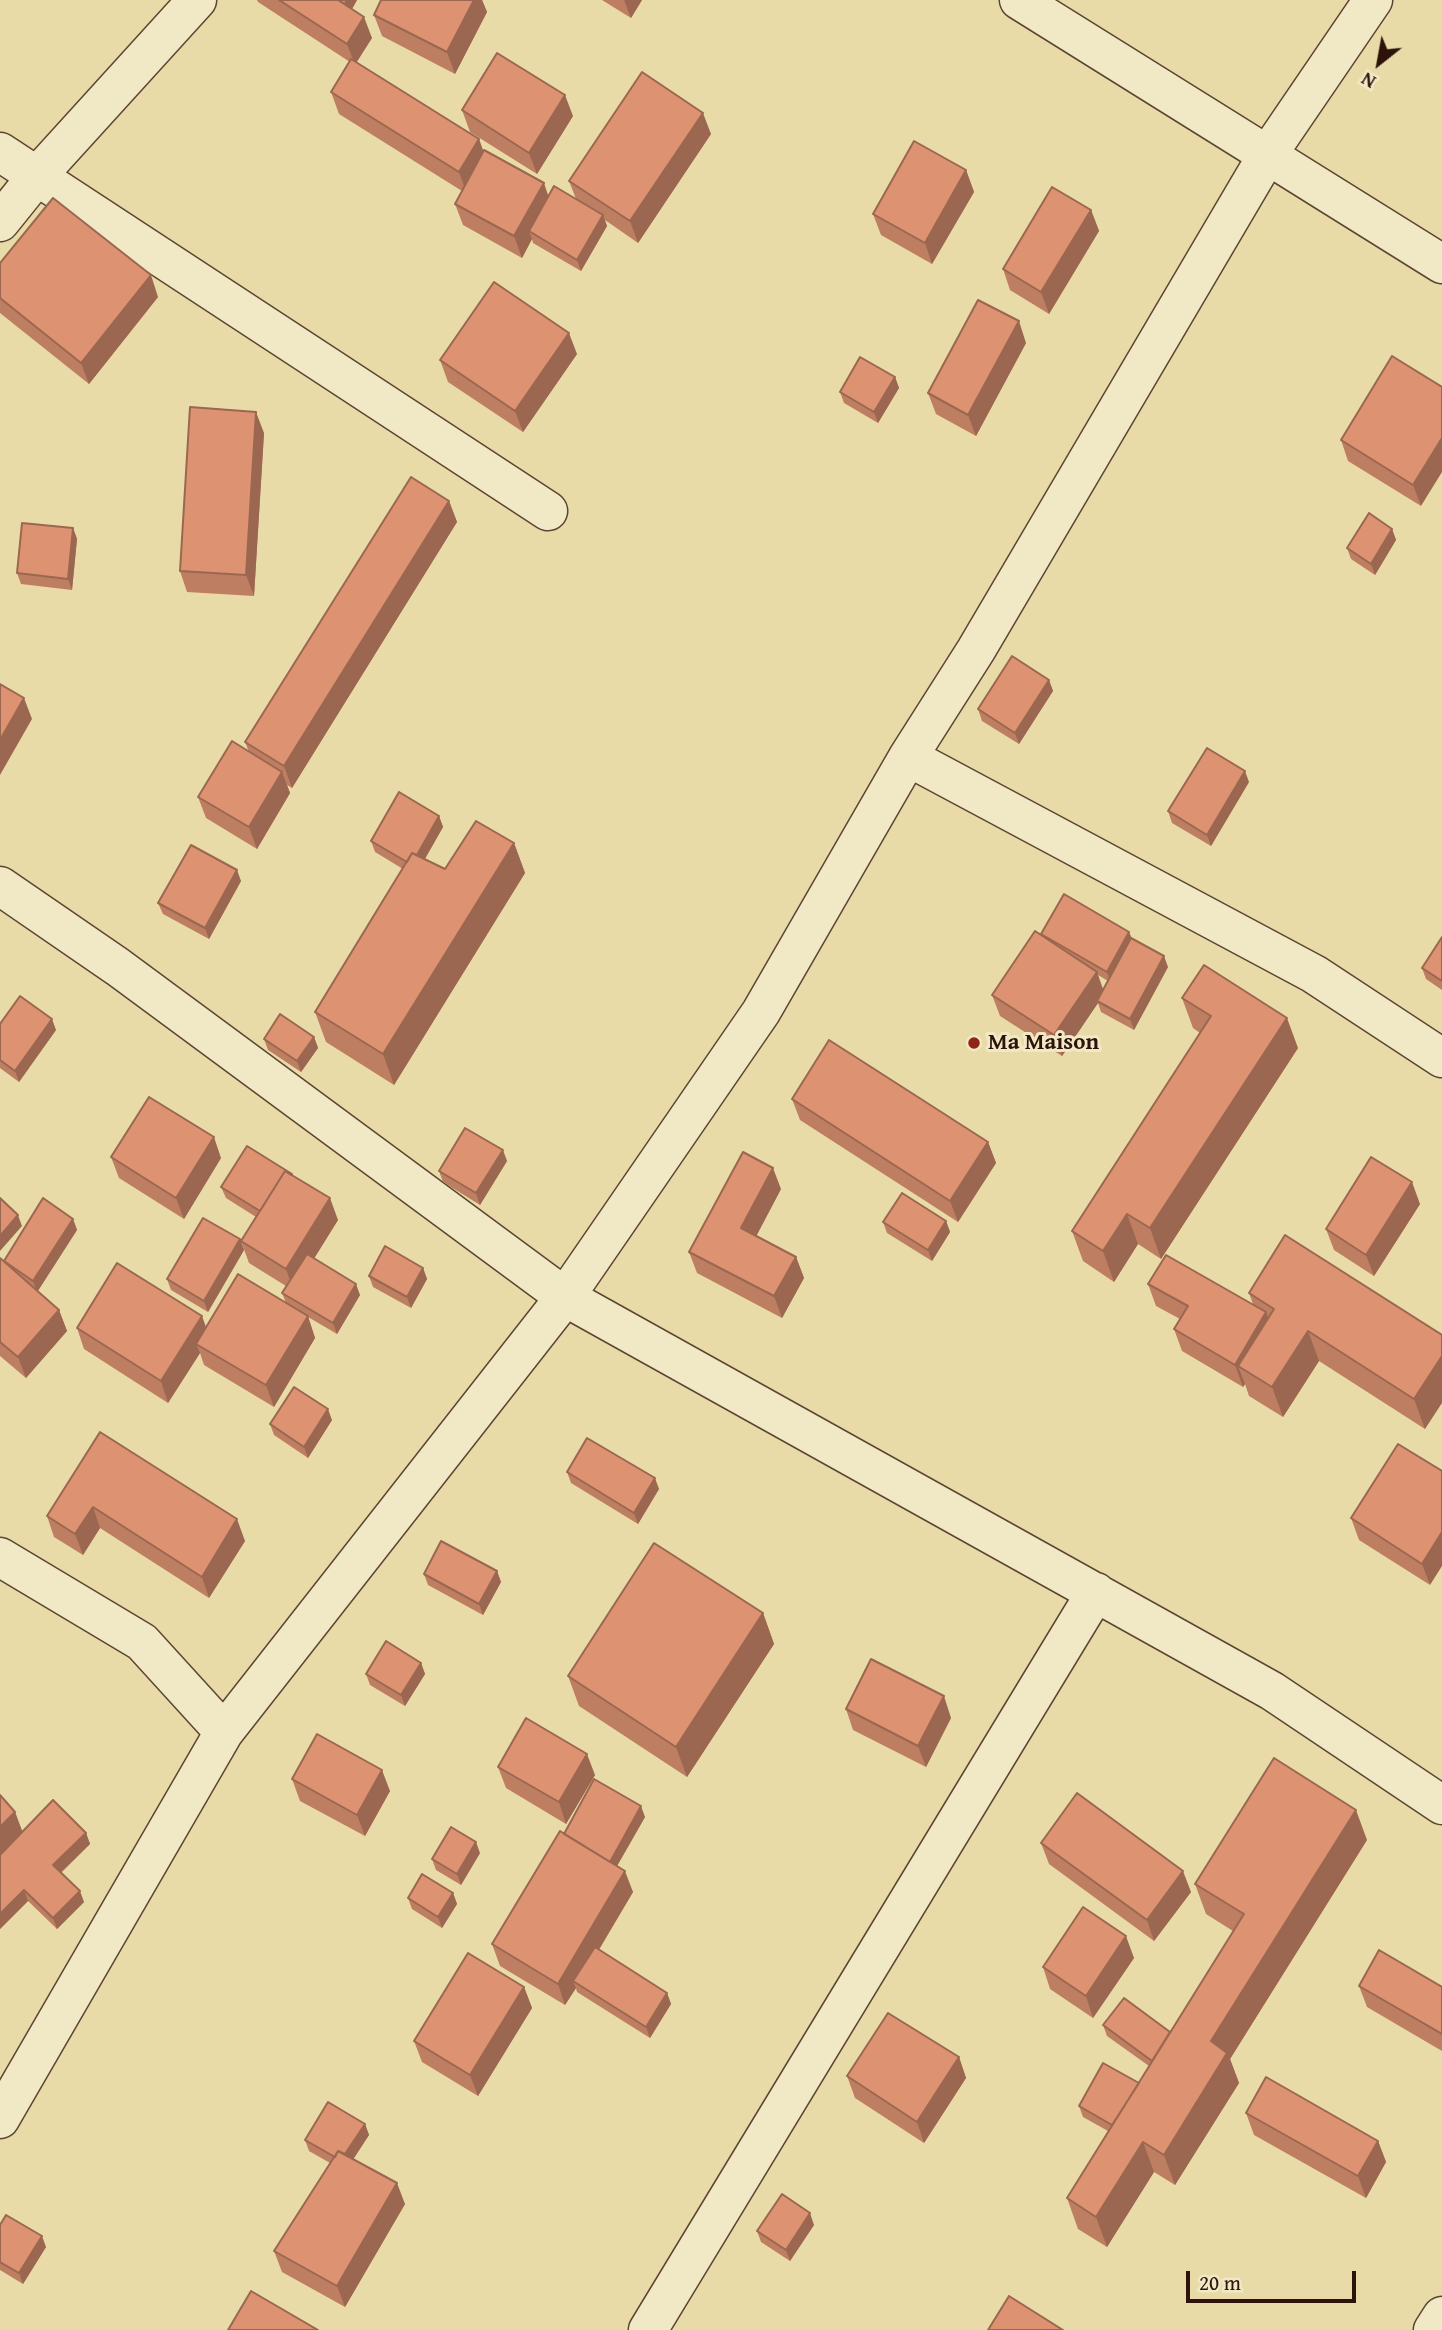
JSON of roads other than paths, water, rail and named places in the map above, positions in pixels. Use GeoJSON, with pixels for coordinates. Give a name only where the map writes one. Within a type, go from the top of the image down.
{"type":"FeatureCollection","features":[{"type":"Feature","properties":{"kind":"street"},"geometry":{"type":"LineString","coordinates":[[0,222],[37,176],[197,0]]}},
{"type":"Feature","properties":{"kind":"street"},"geometry":{"type":"LineString","coordinates":[[1018,0],[1442,264]]}},
{"type":"Feature","properties":{"kind":"street"},"geometry":{"type":"LineString","coordinates":[[0,2119],[224,1732],[565,1297],[761,1012],[908,757],[976,650],[1268,154],[1373,0]]}},
{"type":"Feature","properties":{"kind":"street"},"geometry":{"type":"LineString","coordinates":[[0,152],[548,511]]}},
{"type":"Feature","properties":{"kind":"street"},"geometry":{"type":"LineString","coordinates":[[908,757],[1314,974],[1442,1058]]}},
{"type":"Feature","properties":{"kind":"street"},"geometry":{"type":"LineString","coordinates":[[0,887],[118,967],[565,1297],[1272,1691],[1442,1805]]}},
{"type":"Feature","properties":{"kind":"street"},"geometry":{"type":"LineString","coordinates":[[0,1557],[142,1642],[224,1732]]}},
{"type":"Feature","properties":{"kind":"street"},"geometry":{"type":"LineString","coordinates":[[648,2330],[1096,1592]]}},
{"type":"Feature","properties":{"kind":"street"},"geometry":{"type":"LineString","coordinates":[[1433,2330],[1442,2316]]}},
{"type":"Feature","properties":{"kind":"place","name":"Ma Maison"},"geometry":{"type":"Point","coordinates":[974,1043]}}]}
